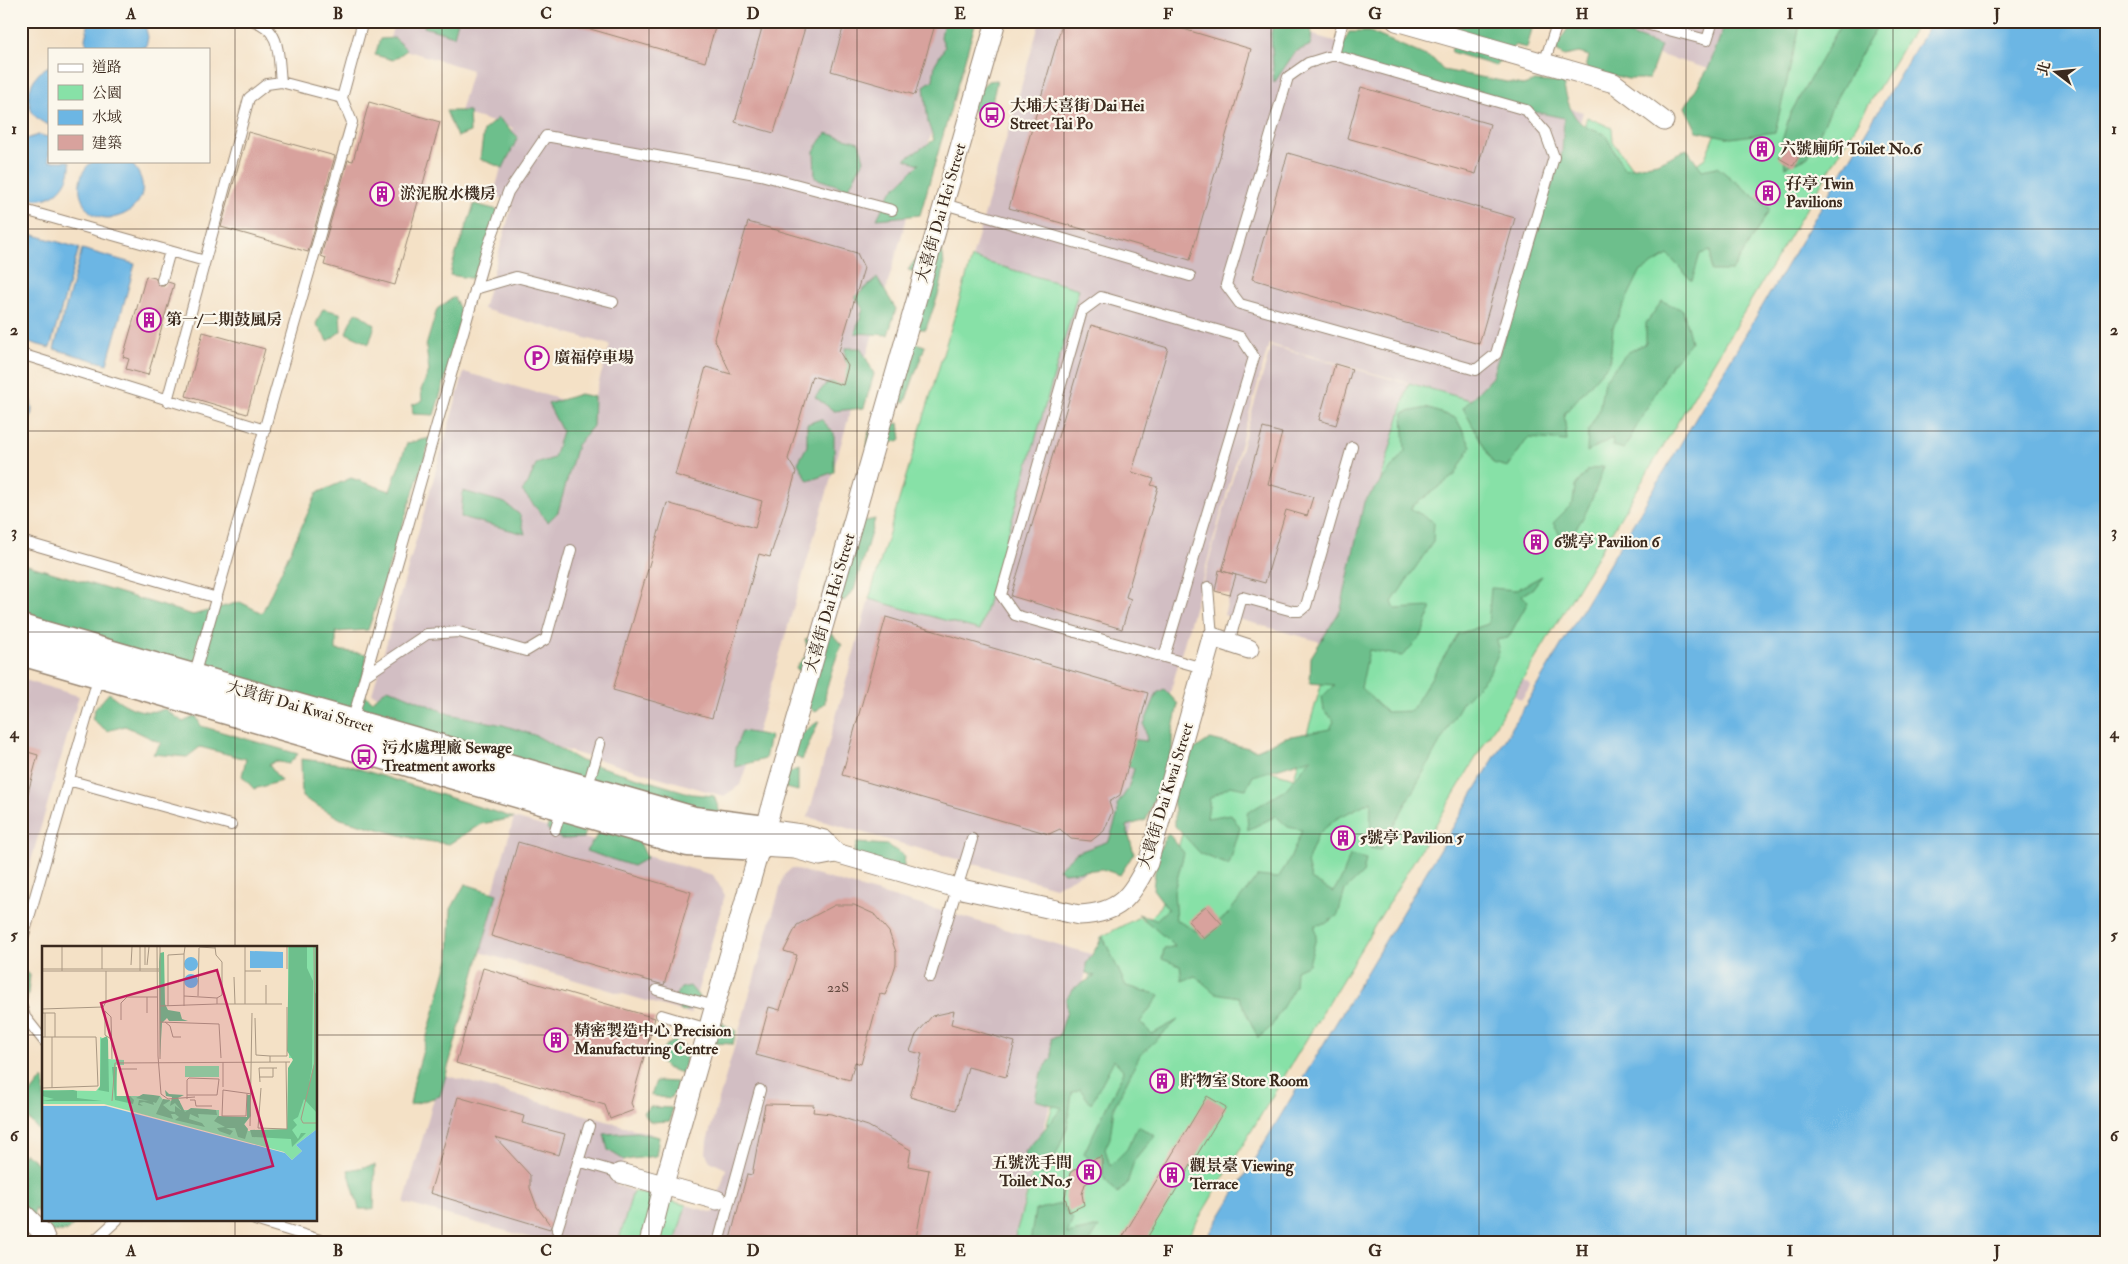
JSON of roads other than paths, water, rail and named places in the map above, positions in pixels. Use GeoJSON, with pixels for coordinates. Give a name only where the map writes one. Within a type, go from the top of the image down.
{"type":"FeatureCollection","features":[{"type":"Feature","properties":{"kind":"street","name":"大喜街 Dai Hei Street"},"geometry":{"type":"LineString","coordinates":[[649,1243],[708,1029],[996,21]]}},
{"type":"Feature","properties":{"kind":"street"},"geometry":{"type":"LineString","coordinates":[[1396,21],[1614,83],[1664,121]]}},
{"type":"Feature","properties":{"kind":"street","name":"大貴街 Dai Kwai Street"},"geometry":{"type":"LineString","coordinates":[[21,628],[763,838]]}},
{"type":"Feature","properties":{"kind":"street"},"geometry":{"type":"LineString","coordinates":[[1221,640],[1249,649]]}},
{"type":"Feature","properties":{"kind":"street","name":"大貴街 Dai Kwai Street"},"geometry":{"type":"LineString","coordinates":[[21,652],[100,674],[558,818],[688,843],[802,834],[824,840],[836,853],[957,888],[1079,916],[1100,914],[1114,908],[1133,891],[1148,863],[1203,668],[1221,640]]}},
{"type":"Feature","properties":{"kind":"street"},"geometry":{"type":"LineString","coordinates":[[620,1172],[722,1201]]}},
{"type":"Feature","properties":{"kind":"street"},"geometry":{"type":"LineString","coordinates":[[21,1211],[43,1233],[47,1243]]}},
{"type":"Feature","properties":{"kind":"lane"},"geometry":{"type":"LineString","coordinates":[[254,21],[265,25],[276,40],[281,82]]}},
{"type":"Feature","properties":{"kind":"lane"},"geometry":{"type":"LineString","coordinates":[[193,677],[352,122],[342,98],[363,21]]}},
{"type":"Feature","properties":{"kind":"lane"},"geometry":{"type":"LineString","coordinates":[[1334,54],[1343,21]]}},
{"type":"Feature","properties":{"kind":"lane"},"geometry":{"type":"LineString","coordinates":[[1544,63],[1558,21]]}},
{"type":"Feature","properties":{"kind":"lane"},"geometry":{"type":"LineString","coordinates":[[1634,21],[1707,40],[1713,21]]}},
{"type":"Feature","properties":{"kind":"lane"},"geometry":{"type":"LineString","coordinates":[[1334,54],[1526,110],[1545,132],[1554,157],[1496,354],[1476,370],[1240,304],[1226,285],[1288,77],[1308,63],[1334,54]]}},
{"type":"Feature","properties":{"kind":"lane"},"geometry":{"type":"LineString","coordinates":[[167,401],[249,98],[267,84],[281,82],[342,98]]}},
{"type":"Feature","properties":{"kind":"lane"},"geometry":{"type":"LineString","coordinates":[[352,722],[486,252],[508,192],[546,136],[761,175],[892,210]]}},
{"type":"Feature","properties":{"kind":"lane"},"geometry":{"type":"LineString","coordinates":[[944,204],[1190,276]]}},
{"type":"Feature","properties":{"kind":"lane"},"geometry":{"type":"LineString","coordinates":[[21,208],[205,261]]}},
{"type":"Feature","properties":{"kind":"lane"},"geometry":{"type":"LineString","coordinates":[[162,280],[170,251]]}},
{"type":"Feature","properties":{"kind":"lane"},"geometry":{"type":"LineString","coordinates":[[475,289],[516,277],[613,302]]}},
{"type":"Feature","properties":{"kind":"lane"},"geometry":{"type":"LineString","coordinates":[[1164,657],[1254,357],[1241,337],[1100,297],[1082,311],[1001,595],[1015,615],[1203,668]]}},
{"type":"Feature","properties":{"kind":"lane"},"geometry":{"type":"LineString","coordinates":[[21,354],[154,394],[167,401],[264,430]]}},
{"type":"Feature","properties":{"kind":"lane"},"geometry":{"type":"LineString","coordinates":[[1221,640],[1242,597],[1297,612],[1306,606],[1352,447]]}},
{"type":"Feature","properties":{"kind":"lane"},"geometry":{"type":"LineString","coordinates":[[21,541],[217,598]]}},
{"type":"Feature","properties":{"kind":"lane"},"geometry":{"type":"LineString","coordinates":[[366,675],[427,634],[459,632],[526,651],[546,639],[571,550]]}},
{"type":"Feature","properties":{"kind":"lane"},"geometry":{"type":"LineString","coordinates":[[1208,586],[1221,640]]}},
{"type":"Feature","properties":{"kind":"lane"},"geometry":{"type":"LineString","coordinates":[[21,945],[100,674]]}},
{"type":"Feature","properties":{"kind":"lane"},"geometry":{"type":"LineString","coordinates":[[586,789],[600,744]]}},
{"type":"Feature","properties":{"kind":"lane"},"geometry":{"type":"LineString","coordinates":[[68,780],[231,825]]}},
{"type":"Feature","properties":{"kind":"lane"},"geometry":{"type":"LineString","coordinates":[[930,977],[972,838]]}},
{"type":"Feature","properties":{"kind":"lane"},"geometry":{"type":"LineString","coordinates":[[656,990],[715,1006]]}},
{"type":"Feature","properties":{"kind":"lane"},"geometry":{"type":"LineString","coordinates":[[21,1006],[26,1017],[42,1038]]}},
{"type":"Feature","properties":{"kind":"lane"},"geometry":{"type":"LineString","coordinates":[[661,1015],[708,1029]]}},
{"type":"Feature","properties":{"kind":"lane"},"geometry":{"type":"LineString","coordinates":[[718,1243],[722,1201],[760,1090]]}},
{"type":"Feature","properties":{"kind":"lane"},"geometry":{"type":"LineString","coordinates":[[557,1230],[589,1126]]}},
{"type":"Feature","properties":{"kind":"lane"},"geometry":{"type":"LineString","coordinates":[[578,1161],[620,1172]]}},
{"type":"Feature","properties":{"kind":"lane"},"geometry":{"type":"LineString","coordinates":[[92,1243],[115,1222]]}},
{"type":"Feature","properties":{"kind":"lane"},"geometry":{"type":"LineString","coordinates":[[262,1222],[330,1243]]}},
{"type":"Feature","properties":{"kind":"water"},"geometry":{"type":"Polygon","coordinates":[[[89,21],[144,21],[148,37],[146,47],[117,48],[88,48],[85,39],[89,21]]]}},
{"type":"Feature","properties":{"kind":"water"},"geometry":{"type":"Polygon","coordinates":[[[1932,21],[2107,21],[2107,1243],[1204,1243],[1387,938],[1932,21]]]}},
{"type":"Feature","properties":{"kind":"water"},"geometry":{"type":"Polygon","coordinates":[[[48,67],[48,124],[39,120],[29,105],[31,87],[41,72],[48,67]]]}},
{"type":"Feature","properties":{"kind":"water"},"geometry":{"type":"Polygon","coordinates":[[[38,135],[48,137],[48,162],[70,162],[67,180],[55,194],[39,199],[30,198],[21,193],[21,141],[38,135]]]}},
{"type":"Feature","properties":{"kind":"water"},"geometry":{"type":"Polygon","coordinates":[[[92,162],[130,162],[140,177],[142,192],[136,205],[125,214],[112,218],[98,216],[87,208],[80,192],[80,183],[84,171],[92,162]]]}},
{"type":"Feature","properties":{"kind":"water"},"geometry":{"type":"Polygon","coordinates":[[[27,233],[79,248],[50,348],[21,340],[21,253],[27,233]]]}},
{"type":"Feature","properties":{"kind":"water"},"geometry":{"type":"Polygon","coordinates":[[[82,249],[135,264],[107,364],[54,349],[82,249]]]}},
{"type":"Feature","properties":{"kind":"water"},"geometry":{"type":"Polygon","coordinates":[[[21,385],[29,396],[32,409],[29,422],[21,433],[21,385]]]}},
{"type":"Feature","properties":{"kind":"place","name":"大埔大喜街 Dai Hei Street Tai Po"},"geometry":{"type":"Point","coordinates":[992,115]}},
{"type":"Feature","properties":{"kind":"place","name":"六號廁所 Toilet No.6"},"geometry":{"type":"Point","coordinates":[1762,149]}},
{"type":"Feature","properties":{"kind":"place","name":"孖亭 Twin Pavilions"},"geometry":{"type":"Point","coordinates":[1768,193]}},
{"type":"Feature","properties":{"kind":"place","name":"淤泥脫水機房"},"geometry":{"type":"Point","coordinates":[382,194]}},
{"type":"Feature","properties":{"kind":"place","name":"第一/二期鼓風房"},"geometry":{"type":"Point","coordinates":[149,320]}},
{"type":"Feature","properties":{"kind":"place","name":"廣福停車場"},"geometry":{"type":"Point","coordinates":[537,358]}},
{"type":"Feature","properties":{"kind":"place","name":"6號亭 Pavilion 6"},"geometry":{"type":"Point","coordinates":[1536,542]}},
{"type":"Feature","properties":{"kind":"place","name":"污水處理廠 Sewage Treatment aworks"},"geometry":{"type":"Point","coordinates":[364,757]}},
{"type":"Feature","properties":{"kind":"place","name":"5號亭 Pavilion 5"},"geometry":{"type":"Point","coordinates":[1343,838]}},
{"type":"Feature","properties":{"kind":"place","name":"精密製造中心 Precision Manufacturing Centre"},"geometry":{"type":"Point","coordinates":[556,1040]}},
{"type":"Feature","properties":{"kind":"place","name":"貯物室 Store Room"},"geometry":{"type":"Point","coordinates":[1162,1081]}},
{"type":"Feature","properties":{"kind":"place","name":"五號洗手間 Toilet No.5"},"geometry":{"type":"Point","coordinates":[1089,1172]}},
{"type":"Feature","properties":{"kind":"place","name":"觀景臺 Viewing Terrace"},"geometry":{"type":"Point","coordinates":[1172,1175]}}]}
